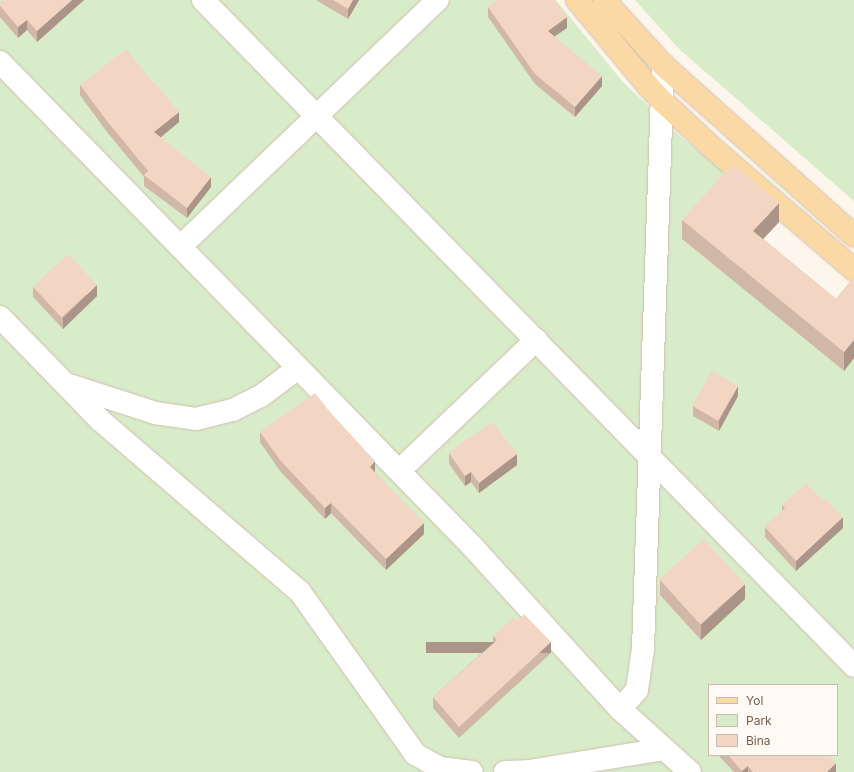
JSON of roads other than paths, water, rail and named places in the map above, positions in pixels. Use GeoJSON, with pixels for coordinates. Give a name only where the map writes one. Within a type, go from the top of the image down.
{"type":"FeatureCollection","features":[{"type":"Feature","properties":{"kind":"main road"},"geometry":{"type":"LineString","coordinates":[[577,0],[661,100],[717,152],[854,270]]}},
{"type":"Feature","properties":{"kind":"main road"},"geometry":{"type":"LineString","coordinates":[[604,0],[663,66],[854,236]]}},
{"type":"Feature","properties":{"kind":"street"},"geometry":{"type":"LineString","coordinates":[[203,0],[854,666]]}},
{"type":"Feature","properties":{"kind":"street"},"geometry":{"type":"LineString","coordinates":[[180,247],[438,0]]}},
{"type":"Feature","properties":{"kind":"street"},"geometry":{"type":"LineString","coordinates":[[0,62],[472,546],[620,709],[690,772]]}},
{"type":"Feature","properties":{"kind":"street"},"geometry":{"type":"LineString","coordinates":[[620,709],[637,690],[643,649],[663,66]]}},
{"type":"Feature","properties":{"kind":"street"},"geometry":{"type":"LineString","coordinates":[[0,317],[100,420],[300,592],[415,754],[440,768],[472,772]]}},
{"type":"Feature","properties":{"kind":"street"},"geometry":{"type":"LineString","coordinates":[[398,471],[536,340]]}},
{"type":"Feature","properties":{"kind":"street"},"geometry":{"type":"LineString","coordinates":[[64,383],[154,414],[196,418],[233,410],[261,396],[298,368]]}},
{"type":"Feature","properties":{"kind":"street"},"geometry":{"type":"LineString","coordinates":[[505,772],[530,771],[663,749]]}}]}
